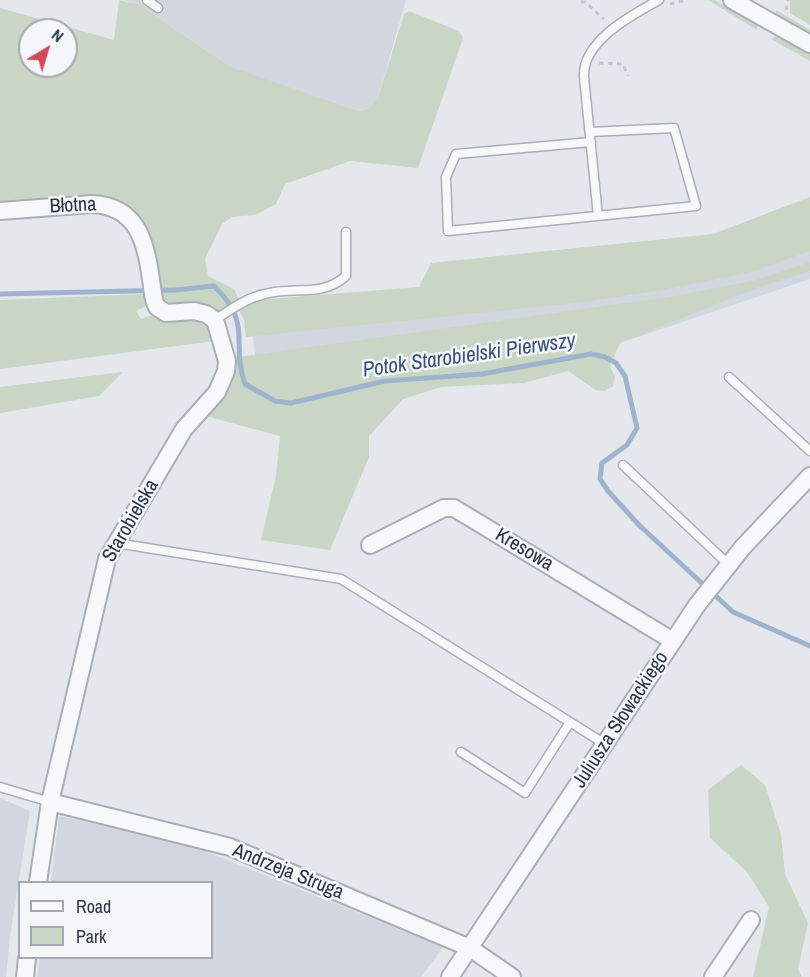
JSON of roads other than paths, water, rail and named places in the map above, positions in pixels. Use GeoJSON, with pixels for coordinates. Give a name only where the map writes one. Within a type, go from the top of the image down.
{"type":"FeatureCollection","features":[{"type":"Feature","properties":{"kind":"street"},"geometry":{"type":"LineString","coordinates":[[732,0],[810,44]]}},
{"type":"Feature","properties":{"kind":"street","name":"Błotna"},"geometry":{"type":"LineString","coordinates":[[0,211],[92,204],[114,207],[126,215],[139,231],[145,244],[153,298],[161,311],[194,311],[220,317]]}},
{"type":"Feature","properties":{"kind":"street","name":"Starobielska"},"geometry":{"type":"LineString","coordinates":[[38,881],[50,802],[102,572],[115,543],[184,429],[209,402],[222,382],[227,361],[220,317]]}},
{"type":"Feature","properties":{"kind":"street","name":"Juliusza Słowackiego"},"geometry":{"type":"LineString","coordinates":[[450,977],[697,605],[724,569],[810,476]]}},
{"type":"Feature","properties":{"kind":"street","name":"Kresowa"},"geometry":{"type":"LineString","coordinates":[[370,545],[444,508],[454,508],[673,641]]}},
{"type":"Feature","properties":{"kind":"street","name":"Andrzeja Struga"},"geometry":{"type":"LineString","coordinates":[[50,802],[230,847],[470,948],[512,977]]}},
{"type":"Feature","properties":{"kind":"street"},"geometry":{"type":"LineString","coordinates":[[713,977],[751,920]]}},
{"type":"Feature","properties":{"kind":"street"},"geometry":{"type":"LineString","coordinates":[[25,977],[27,959]]}},
{"type":"Feature","properties":{"kind":"lane"},"geometry":{"type":"LineString","coordinates":[[147,0],[158,8]]}},
{"type":"Feature","properties":{"kind":"lane"},"geometry":{"type":"LineString","coordinates":[[598,216],[584,76],[585,61],[598,43],[618,26],[661,4]]}},
{"type":"Feature","properties":{"kind":"lane"},"geometry":{"type":"LineString","coordinates":[[590,132],[674,128],[696,206],[448,231],[446,177],[456,154],[591,142]]}},
{"type":"Feature","properties":{"kind":"lane"},"geometry":{"type":"LineString","coordinates":[[220,317],[239,305],[267,293],[322,289],[336,284],[345,276],[346,232]]}},
{"type":"Feature","properties":{"kind":"lane"},"geometry":{"type":"LineString","coordinates":[[729,377],[810,451]]}},
{"type":"Feature","properties":{"kind":"lane"},"geometry":{"type":"LineString","coordinates":[[623,465],[724,569]]}},
{"type":"Feature","properties":{"kind":"lane"},"geometry":{"type":"LineString","coordinates":[[115,543],[341,579],[605,744]]}},
{"type":"Feature","properties":{"kind":"lane"},"geometry":{"type":"LineString","coordinates":[[461,752],[525,793],[570,722]]}},
{"type":"Feature","properties":{"kind":"lane"},"geometry":{"type":"LineString","coordinates":[[0,788],[50,802]]}},
{"type":"Feature","properties":{"kind":"waterway","name":"Potok Starobielski Pierwszy"},"geometry":{"type":"LineString","coordinates":[[0,294],[175,290],[214,286],[234,312],[245,384],[275,401],[291,403],[385,381],[482,374],[591,354],[605,357],[616,363],[625,376],[637,428],[627,445],[602,463],[600,479],[608,491],[639,525],[733,612],[810,646]]}}]}
